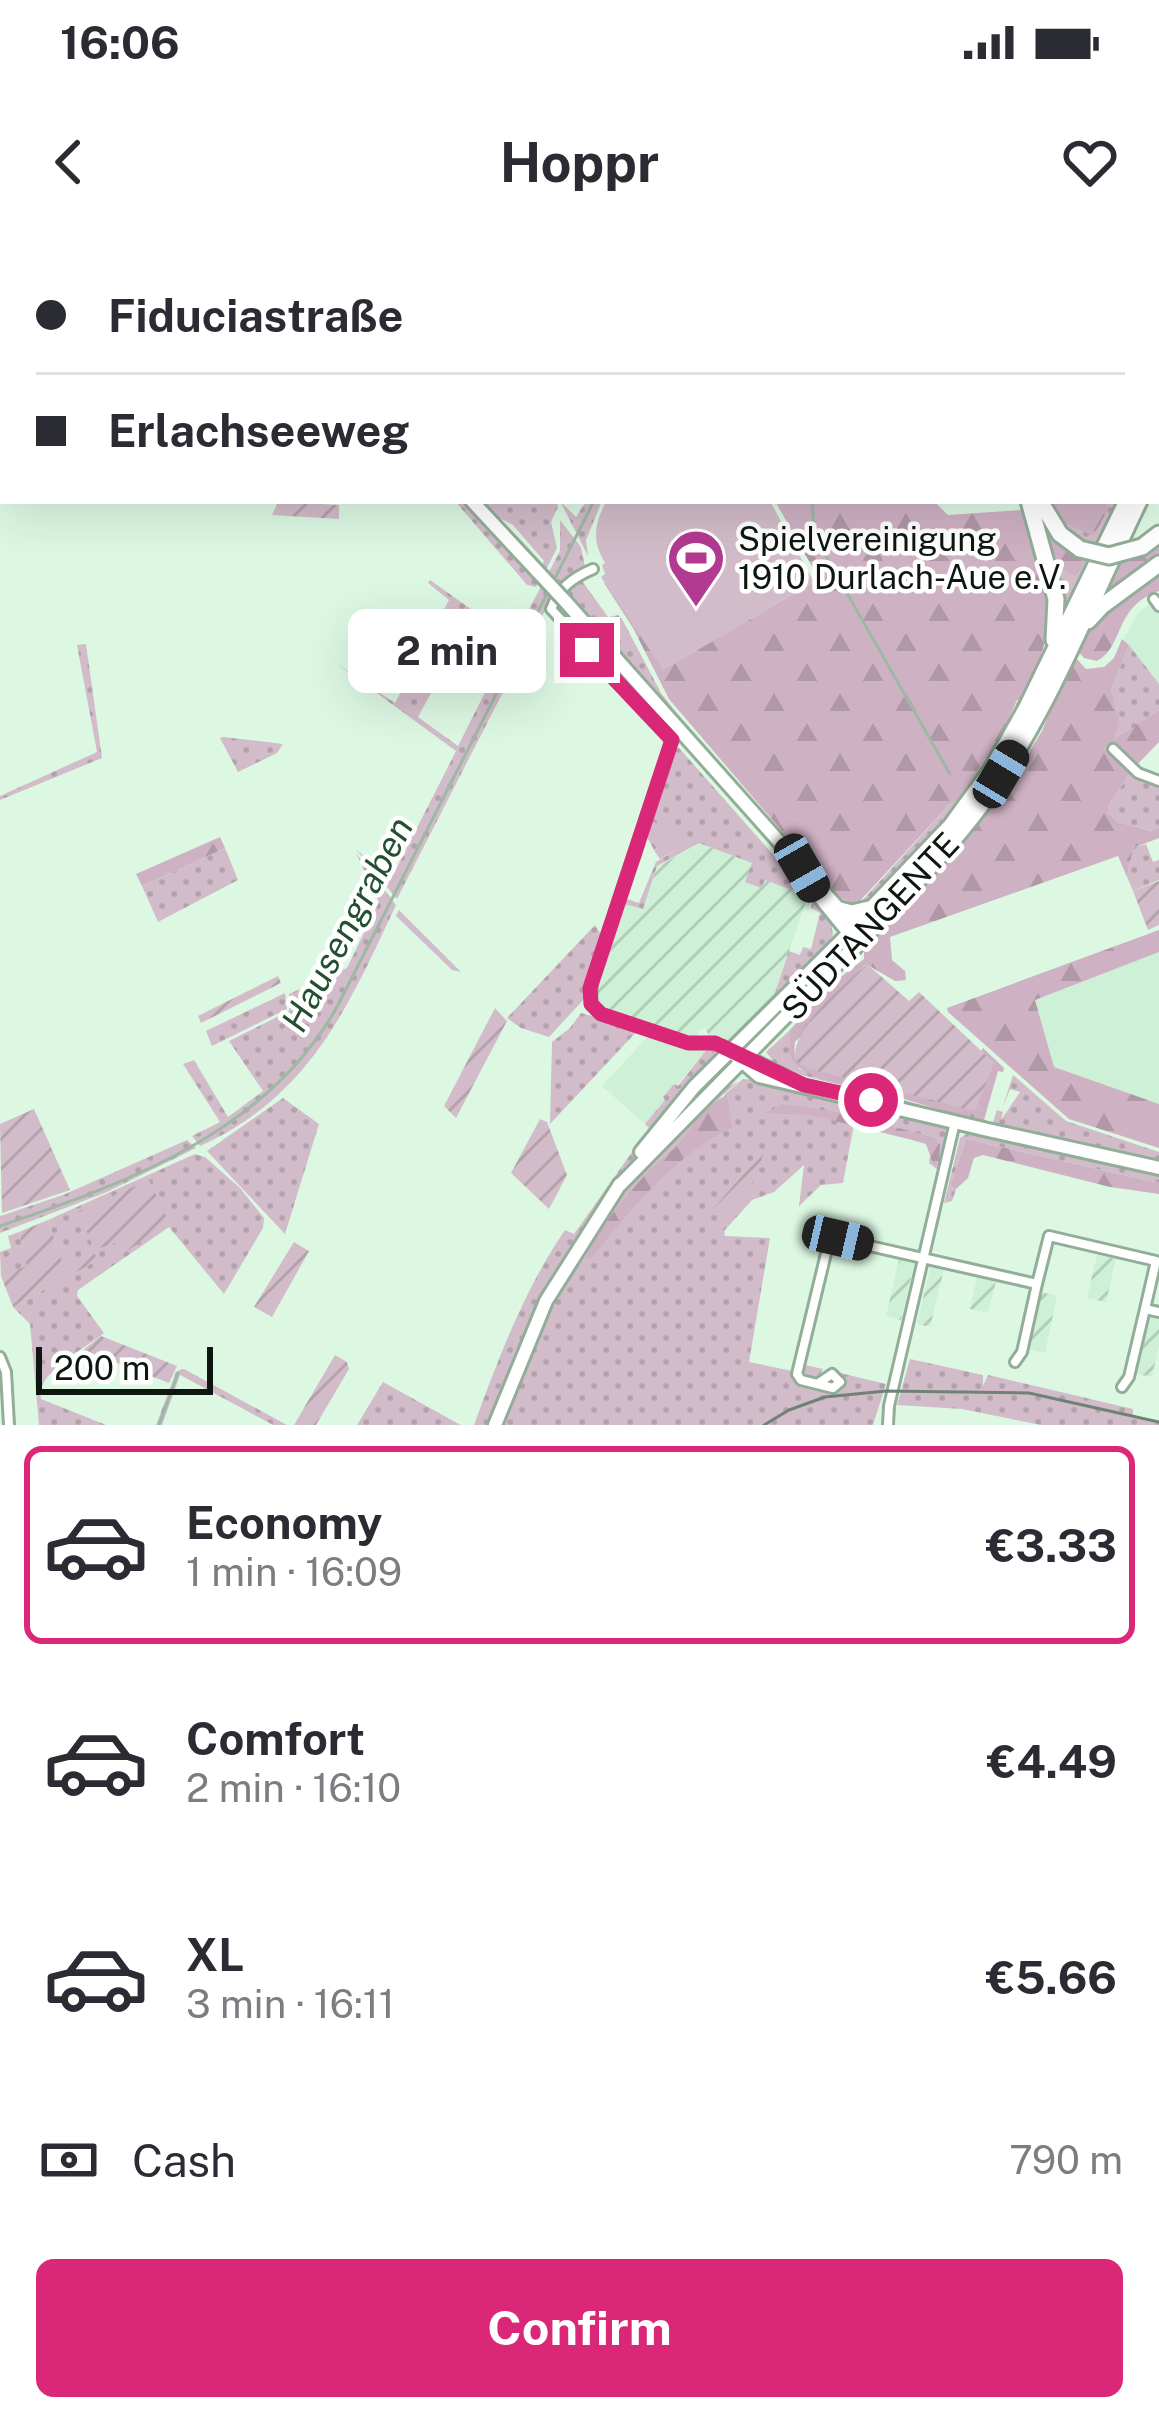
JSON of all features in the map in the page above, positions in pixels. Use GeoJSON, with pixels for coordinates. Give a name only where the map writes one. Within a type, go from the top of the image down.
{"type":"FeatureCollection","features":[{"type":"Feature","properties":{"kind":"highway"},"geometry":{"type":"LineString","coordinates":[[1030,504],[1057,599],[1050,661]]}},
{"type":"Feature","properties":{"kind":"highway"},"geometry":{"type":"LineString","coordinates":[[1042,504],[1056,529],[1080,549],[1109,556],[1142,548],[1159,534]]}},
{"type":"Feature","properties":{"kind":"highway","name":"SÜDTANGENTE"},"geometry":{"type":"LineString","coordinates":[[855,936],[972,799],[1009,740],[1126,504]]}},
{"type":"Feature","properties":{"kind":"highway","name":"SÜDTANGENTE"},"geometry":{"type":"LineString","coordinates":[[855,936],[956,837],[1019,744],[1138,504]]}},
{"type":"Feature","properties":{"kind":"highway"},"geometry":{"type":"LineString","coordinates":[[1071,642],[1102,606],[1159,565]]}},
{"type":"Feature","properties":{"kind":"highway"},"geometry":{"type":"LineString","coordinates":[[838,914],[877,905]]}},
{"type":"Feature","properties":{"kind":"main road"},"geometry":{"type":"LineString","coordinates":[[475,504],[802,868],[855,936]]}},
{"type":"Feature","properties":{"kind":"main road"},"geometry":{"type":"LineString","coordinates":[[832,949],[838,914]]}},
{"type":"Feature","properties":{"kind":"main road","name":"SÜDTANGENTE"},"geometry":{"type":"LineString","coordinates":[[618,1187],[715,1087],[832,949],[855,936]]}},
{"type":"Feature","properties":{"kind":"main road","name":"SÜDTANGENTE"},"geometry":{"type":"LineString","coordinates":[[495,1425],[546,1301],[618,1187],[673,1112],[722,1058],[739,1056],[763,1038],[855,936]]}},
{"type":"Feature","properties":{"kind":"main road"},"geometry":{"type":"LineString","coordinates":[[763,1038],[765,1074]]}},
{"type":"Feature","properties":{"kind":"main road"},"geometry":{"type":"LineString","coordinates":[[739,1056],[765,1074],[804,1085],[1159,1168]]}},
{"type":"Feature","properties":{"kind":"main road"},"geometry":{"type":"LineString","coordinates":[[715,1087],[765,1074]]}},
{"type":"Feature","properties":{"kind":"street"},"geometry":{"type":"LineString","coordinates":[[593,569],[557,593],[551,609],[672,740],[590,988],[591,1004],[601,1014],[688,1043],[713,1042],[739,1056]]}},
{"type":"Feature","properties":{"kind":"street"},"geometry":{"type":"LineString","coordinates":[[1113,749],[1138,772],[1159,781]]}},
{"type":"Feature","properties":{"kind":"street"},"geometry":{"type":"LineString","coordinates":[[888,1425],[958,1122]]}},
{"type":"Feature","properties":{"kind":"street"},"geometry":{"type":"LineString","coordinates":[[1015,1362],[1022,1352],[1048,1236],[1156,1262],[1129,1377],[1122,1387]]}},
{"type":"Feature","properties":{"kind":"street"},"geometry":{"type":"LineString","coordinates":[[817,1384],[797,1374],[826,1240],[833,1237],[1037,1284]]}},
{"type":"Feature","properties":{"kind":"street"},"geometry":{"type":"LineString","coordinates":[[1145,1309],[1159,1312]]}},
{"type":"Feature","properties":{"kind":"street"},"geometry":{"type":"LineString","coordinates":[[0,1357],[6,1372],[10,1425]]}},
{"type":"Feature","properties":{"kind":"shaded area"},"geometry":{"type":"Polygon","coordinates":[[[277,504],[339,505],[339,519],[272,515],[277,504]]]}},
{"type":"Feature","properties":{"kind":"shaded area"},"geometry":{"type":"Polygon","coordinates":[[[458,504],[470,504],[539,582],[536,587],[527,585],[458,504]]]}},
{"type":"Feature","properties":{"kind":"shaded area"},"geometry":{"type":"Polygon","coordinates":[[[481,504],[558,504],[551,522],[557,548],[545,572],[544,561],[513,525],[481,504]]]}},
{"type":"Feature","properties":{"kind":"shaded area"},"geometry":{"type":"Polygon","coordinates":[[[562,504],[576,517],[584,504],[601,504],[586,540],[588,556],[562,504]]]}},
{"type":"Feature","properties":{"kind":"shaded area","name":"Spielvereinigung 1910 Durlach-Aue e.V."},"geometry":{"type":"Polygon","coordinates":[[[605,504],[772,504],[814,582],[663,670],[601,577],[605,563],[596,532],[605,504]]]}},
{"type":"Feature","properties":{"kind":"shaded area"},"geometry":{"type":"Polygon","coordinates":[[[1046,504],[1120,504],[1097,550],[1068,536],[1046,504]]]}},
{"type":"Feature","properties":{"kind":"shaded area"},"geometry":{"type":"Polygon","coordinates":[[[1035,505],[1077,554],[1092,560],[1059,628],[1035,505]]]}},
{"type":"Feature","properties":{"kind":"shaded area"},"geometry":{"type":"Polygon","coordinates":[[[560,520],[581,547],[585,567],[559,587],[542,616],[397,899],[355,848],[390,881],[456,751],[333,661],[395,703],[449,600],[430,580],[513,639],[560,551],[560,520]],[[473,616],[418,717],[458,746],[510,643],[473,616]]]}},
{"type":"Feature","properties":{"kind":"shaded area"},"geometry":{"type":"Polygon","coordinates":[[[580,578],[608,617],[622,619],[678,715],[839,898],[851,905],[860,903],[958,800],[1018,700],[1023,700],[969,792],[866,906],[843,908],[562,591],[580,578]]]}},
{"type":"Feature","properties":{"kind":"shaded area"},"geometry":{"type":"Polygon","coordinates":[[[1159,596],[1159,684],[1124,639],[1137,614],[1159,596]]]}},
{"type":"Feature","properties":{"kind":"shaded area"},"geometry":{"type":"Polygon","coordinates":[[[557,601],[702,764],[557,616],[557,601]]]}},
{"type":"Feature","properties":{"kind":"shaded area"},"geometry":{"type":"Polygon","coordinates":[[[86,644],[102,758],[0,800],[97,752],[77,645],[86,644]]]}},
{"type":"Feature","properties":{"kind":"shaded area"},"geometry":{"type":"Polygon","coordinates":[[[1129,645],[1159,684],[1159,710],[1113,743],[1111,690],[1129,645]]]}},
{"type":"Feature","properties":{"kind":"shaded area"},"geometry":{"type":"Polygon","coordinates":[[[220,738],[283,744],[277,753],[238,772],[220,738]]]}},
{"type":"Feature","properties":{"kind":"shaded area"},"geometry":{"type":"Polygon","coordinates":[[[679,748],[802,894],[765,880],[761,888],[745,882],[752,863],[699,843],[657,866],[643,909],[625,904],[595,995],[607,1012],[596,1004],[592,991],[641,845],[646,844],[627,899],[639,903],[656,862],[681,847],[650,821],[645,833],[673,749],[679,748]]]}},
{"type":"Feature","properties":{"kind":"shaded area"},"geometry":{"type":"Polygon","coordinates":[[[1132,770],[1159,783],[1159,827],[1153,831],[1118,822],[1108,813],[1132,770]]]}},
{"type":"Feature","properties":{"kind":"shaded area"},"geometry":{"type":"Polygon","coordinates":[[[736,802],[787,859],[831,923],[833,934],[827,947],[732,1042],[709,1036],[732,1041],[773,999],[789,951],[800,955],[803,947],[811,949],[820,913],[811,908],[785,864],[736,802]]]}},
{"type":"Feature","properties":{"kind":"shaded area"},"geometry":{"type":"Polygon","coordinates":[[[650,820],[677,834],[681,847],[660,859],[657,847],[647,838],[650,820]]]}},
{"type":"Feature","properties":{"kind":"shaded area"},"geometry":{"type":"Polygon","coordinates":[[[699,843],[752,863],[746,881],[764,879],[802,894],[806,901],[773,999],[732,1042],[709,1036],[705,1028],[698,1030],[699,1036],[686,1038],[607,1012],[595,995],[626,904],[643,909],[657,867],[699,843]]]}},
{"type":"Feature","properties":{"kind":"shaded area"},"geometry":{"type":"Polygon","coordinates":[[[1146,844],[1153,862],[1159,860],[1159,880],[1133,891],[1127,877],[1133,848],[1146,844]]]}},
{"type":"Feature","properties":{"kind":"shaded area"},"geometry":{"type":"Polygon","coordinates":[[[225,848],[238,880],[158,922],[142,886],[225,848]]]}},
{"type":"Feature","properties":{"kind":"shaded area"},"geometry":{"type":"Polygon","coordinates":[[[356,853],[396,905],[360,980],[321,1046],[297,1075],[238,1126],[200,1146],[192,1136],[220,1122],[183,1064],[194,1060],[228,1117],[263,1091],[229,1041],[289,1011],[289,994],[347,968],[379,902],[356,853]]]}},
{"type":"Feature","properties":{"kind":"shaded area"},"geometry":{"type":"Polygon","coordinates":[[[1159,881],[1159,925],[1148,930],[1133,891],[1159,881]]]}},
{"type":"Feature","properties":{"kind":"shaded area"},"geometry":{"type":"Polygon","coordinates":[[[399,910],[461,972],[452,970],[396,916],[346,1012],[399,910]]]}},
{"type":"Feature","properties":{"kind":"shaded area"},"geometry":{"type":"Polygon","coordinates":[[[595,925],[604,939],[585,998],[549,1037],[507,1018],[595,925]]]}},
{"type":"Feature","properties":{"kind":"shaded area"},"geometry":{"type":"Polygon","coordinates":[[[1159,952],[1159,1104],[1054,1068],[1035,1000],[1159,952]]]}},
{"type":"Feature","properties":{"kind":"shaded area"},"geometry":{"type":"Polygon","coordinates":[[[867,964],[909,1001],[919,992],[994,1063],[975,1111],[796,1062],[800,1036],[808,1023],[867,964]]]}},
{"type":"Feature","properties":{"kind":"shaded area"},"geometry":{"type":"Polygon","coordinates":[[[278,976],[281,983],[201,1023],[198,1016],[278,976]]]}},
{"type":"Feature","properties":{"kind":"shaded area"},"geometry":{"type":"Polygon","coordinates":[[[285,993],[287,1009],[212,1046],[206,1031],[285,993]]]}},
{"type":"Feature","properties":{"kind":"shaded area"},"geometry":{"type":"Polygon","coordinates":[[[495,1008],[507,1021],[456,1118],[444,1106],[495,1008]]]}},
{"type":"Feature","properties":{"kind":"shaded area"},"geometry":{"type":"Polygon","coordinates":[[[581,1013],[639,1029],[550,1124],[552,1042],[581,1013]]]}},
{"type":"Feature","properties":{"kind":"shaded area"},"geometry":{"type":"Polygon","coordinates":[[[789,1031],[799,1069],[971,1120],[779,1069],[766,1052],[789,1031]]]}},
{"type":"Feature","properties":{"kind":"shaded area"},"geometry":{"type":"Polygon","coordinates":[[[651,1033],[707,1049],[645,1124],[602,1086],[651,1033]]]}},
{"type":"Feature","properties":{"kind":"shaded area"},"geometry":{"type":"Polygon","coordinates":[[[707,1049],[714,1049],[716,1057],[645,1142],[567,1256],[491,1425],[474,1425],[514,1324],[550,1253],[565,1230],[574,1234],[649,1128],[645,1124],[663,1097],[674,1084],[678,1086],[707,1049]]]}},
{"type":"Feature","properties":{"kind":"shaded area"},"geometry":{"type":"Polygon","coordinates":[[[1013,1075],[1066,1121],[1159,1152],[1159,1165],[991,1128],[997,1110],[1003,1112],[1001,1120],[1020,1092],[1010,1089],[1002,1109],[1013,1075]]]}},
{"type":"Feature","properties":{"kind":"shaded area"},"geometry":{"type":"Polygon","coordinates":[[[743,1079],[950,1127],[937,1169],[929,1163],[933,1137],[855,1119],[843,1183],[821,1185],[799,1206],[804,1165],[774,1192],[752,1200],[724,1231],[725,1236],[770,1238],[749,1362],[802,1373],[805,1365],[823,1369],[818,1379],[806,1379],[803,1374],[803,1387],[823,1392],[840,1387],[840,1373],[886,1384],[873,1425],[499,1425],[540,1319],[613,1200],[717,1093],[739,1081],[694,1120],[723,1103],[725,1094],[743,1079]]]}},
{"type":"Feature","properties":{"kind":"shaded area"},"geometry":{"type":"Polygon","coordinates":[[[283,1098],[319,1124],[285,1234],[207,1151],[283,1098]]]}},
{"type":"Feature","properties":{"kind":"shaded area"},"geometry":{"type":"Polygon","coordinates":[[[34,1109],[70,1190],[2,1213],[0,1124],[34,1109]]]}},
{"type":"Feature","properties":{"kind":"shaded area"},"geometry":{"type":"Polygon","coordinates":[[[540,1119],[547,1122],[567,1175],[549,1209],[511,1173],[540,1119]]]}},
{"type":"Feature","properties":{"kind":"shaded area"},"geometry":{"type":"Polygon","coordinates":[[[973,1130],[986,1138],[1159,1172],[1159,1183],[966,1139],[950,1186],[956,1189],[952,1201],[944,1203],[960,1138],[973,1130]]]}},
{"type":"Feature","properties":{"kind":"shaded area"},"geometry":{"type":"Polygon","coordinates":[[[187,1140],[196,1148],[107,1192],[0,1233],[0,1216],[63,1195],[187,1140]]]}},
{"type":"Feature","properties":{"kind":"shaded area"},"geometry":{"type":"Polygon","coordinates":[[[765,1150],[748,1194],[726,1222],[712,1210],[765,1150]]]}},
{"type":"Feature","properties":{"kind":"shaded area"},"geometry":{"type":"Polygon","coordinates":[[[195,1154],[205,1157],[240,1188],[264,1218],[263,1228],[224,1294],[169,1227],[78,1290],[77,1296],[104,1333],[53,1370],[41,1389],[41,1399],[106,1425],[39,1425],[30,1324],[13,1307],[97,1260],[62,1263],[48,1220],[195,1154]]]}},
{"type":"Feature","properties":{"kind":"shaded area"},"geometry":{"type":"Polygon","coordinates":[[[149,1180],[169,1222],[120,1256],[115,1243],[94,1250],[79,1211],[149,1180]]]}},
{"type":"Feature","properties":{"kind":"shaded area"},"geometry":{"type":"Polygon","coordinates":[[[48,1220],[62,1262],[94,1252],[98,1260],[13,1307],[1,1276],[27,1266],[19,1232],[48,1220]]]}},
{"type":"Feature","properties":{"kind":"shaded area"},"geometry":{"type":"Polygon","coordinates":[[[19,1232],[28,1267],[1,1276],[0,1252],[11,1248],[8,1236],[19,1232]]]}},
{"type":"Feature","properties":{"kind":"shaded area"},"geometry":{"type":"Polygon","coordinates":[[[294,1242],[309,1251],[272,1317],[254,1307],[294,1242]]]}},
{"type":"Feature","properties":{"kind":"shaded area"},"geometry":{"type":"Polygon","coordinates":[[[1097,1255],[1116,1259],[1106,1302],[1087,1298],[1097,1255]]]}},
{"type":"Feature","properties":{"kind":"shaded area"},"geometry":{"type":"Polygon","coordinates":[[[899,1260],[914,1264],[901,1320],[886,1316],[899,1260]]]}},
{"type":"Feature","properties":{"kind":"shaded area"},"geometry":{"type":"Polygon","coordinates":[[[931,1265],[944,1269],[930,1327],[917,1324],[931,1265]]]}},
{"type":"Feature","properties":{"kind":"shaded area"},"geometry":{"type":"Polygon","coordinates":[[[977,1277],[996,1281],[988,1313],[970,1309],[977,1277]]]}},
{"type":"Feature","properties":{"kind":"shaded area"},"geometry":{"type":"Polygon","coordinates":[[[1041,1292],[1057,1296],[1045,1353],[1028,1349],[1041,1292]]]}},
{"type":"Feature","properties":{"kind":"shaded area"},"geometry":{"type":"Polygon","coordinates":[[[1150,1316],[1159,1318],[1152,1377],[1137,1374],[1150,1316]]]}},
{"type":"Feature","properties":{"kind":"shaded area"},"geometry":{"type":"Polygon","coordinates":[[[101,1336],[177,1366],[169,1383],[83,1350],[101,1336]]]}},
{"type":"Feature","properties":{"kind":"shaded area"},"geometry":{"type":"Polygon","coordinates":[[[335,1355],[349,1369],[316,1425],[294,1425],[335,1355]]]}},
{"type":"Feature","properties":{"kind":"shaded area"},"geometry":{"type":"Polygon","coordinates":[[[910,1359],[983,1375],[983,1386],[988,1375],[1133,1409],[1133,1415],[1159,1421],[1159,1425],[1041,1425],[962,1409],[897,1405],[910,1359]]]}},
{"type":"Feature","properties":{"kind":"shaded area"},"geometry":{"type":"Polygon","coordinates":[[[184,1369],[287,1425],[273,1425],[180,1375],[162,1425],[156,1425],[176,1372],[184,1369]]]}},
{"type":"Feature","properties":{"kind":"shaded area"},"geometry":{"type":"Polygon","coordinates":[[[383,1382],[457,1423],[461,1425],[357,1425],[383,1382]]]}},
{"type":"Feature","properties":{"kind":"green space"},"geometry":{"type":"Polygon","coordinates":[[[777,504],[937,504],[948,515],[1022,510],[1046,583],[1043,650],[1023,700],[1017,700],[1004,730],[958,800],[857,904],[839,898],[669,699],[604,583],[612,579],[666,668],[819,579],[777,504]]]}},
{"type":"Feature","properties":{"kind":"green space"},"geometry":{"type":"Polygon","coordinates":[[[1049,504],[1106,504],[1108,509],[1093,536],[1060,521],[1049,504]]]}},
{"type":"Feature","properties":{"kind":"green space"},"geometry":{"type":"Polygon","coordinates":[[[1044,527],[1085,562],[1076,576],[1055,566],[1044,527]]]}},
{"type":"Feature","properties":{"kind":"green space"},"geometry":{"type":"Polygon","coordinates":[[[1159,544],[1159,556],[1105,593],[1118,562],[1142,556],[1159,544]]]}},
{"type":"Feature","properties":{"kind":"green space"},"geometry":{"type":"Polygon","coordinates":[[[1159,572],[1159,591],[1134,607],[1106,654],[1097,661],[1084,658],[1075,648],[1095,620],[1159,572]]]}},
{"type":"Feature","properties":{"kind":"green space"},"geometry":{"type":"Polygon","coordinates":[[[1122,639],[1129,645],[1111,690],[1119,722],[1113,741],[1159,710],[1159,742],[1132,770],[1108,813],[1118,822],[1152,831],[1159,827],[1159,838],[1133,848],[1127,877],[1118,856],[890,937],[892,960],[905,971],[906,980],[895,981],[866,964],[795,1042],[794,1058],[994,1063],[983,1048],[1004,1068],[998,1071],[984,1120],[805,1072],[793,1061],[789,1031],[833,983],[864,959],[869,937],[945,865],[942,861],[990,809],[1042,731],[1073,655],[1086,669],[1104,667],[1122,639]]]}},
{"type":"Feature","properties":{"kind":"green space"},"geometry":{"type":"Polygon","coordinates":[[[220,837],[225,848],[142,886],[136,874],[220,837]]]}},
{"type":"Feature","properties":{"kind":"green space"},"geometry":{"type":"Polygon","coordinates":[[[1159,930],[1159,952],[1035,1000],[1054,1067],[1159,1104],[1159,1148],[1069,1119],[948,1012],[947,1008],[1159,930]]]}},
{"type":"Feature","properties":{"kind":"green space"},"geometry":{"type":"Polygon","coordinates":[[[727,1095],[732,1127],[672,1169],[590,1260],[586,1257],[635,1186],[707,1109],[727,1095]]]}},
{"type":"Feature","properties":{"kind":"green space"},"geometry":{"type":"Polygon","coordinates":[[[783,1104],[832,1111],[933,1137],[940,1144],[939,1161],[933,1164],[926,1144],[912,1140],[811,1115],[765,1113],[783,1104]]]}},
{"type":"Feature","properties":{"kind":"green space"},"geometry":{"type":"Polygon","coordinates":[[[966,1139],[1159,1183],[1159,1194],[1110,1187],[983,1155],[974,1158],[968,1178],[956,1189],[950,1186],[966,1139]]]}},
{"type":"Feature","properties":{"kind":"waterway","name":"Hausengraben"},"geometry":{"type":"LineString","coordinates":[[553,582],[592,504]]}},
{"type":"Feature","properties":{"kind":"waterway"},"geometry":{"type":"LineString","coordinates":[[812,504],[815,537],[950,774]]}},
{"type":"Feature","properties":{"kind":"waterway","name":"Hausengraben"},"geometry":{"type":"LineString","coordinates":[[0,1226],[98,1191],[192,1146],[235,1119],[309,1049],[338,1005],[549,590]]}},
{"type":"Feature","properties":{"kind":"waterway"},"geometry":{"type":"LineString","coordinates":[[159,1425],[178,1373]]}},
{"type":"Feature","properties":{"kind":"tram line"},"geometry":{"type":"LineString","coordinates":[[764,1425],[825,1397],[886,1391],[1029,1393],[1159,1422]]}},
{"type":"Feature","properties":{"kind":"place","name":"Spielvereinigung 1910 Durlach-Aue e.V."},"geometry":{"type":"Point","coordinates":[696,609]}},
{"type":"Feature","properties":{"kind":"route"},"geometry":{"type":"LineString","coordinates":[[587,650],[672,740],[590,988],[594,1009],[688,1043],[713,1042],[804,1085],[871,1100]]}}]}
